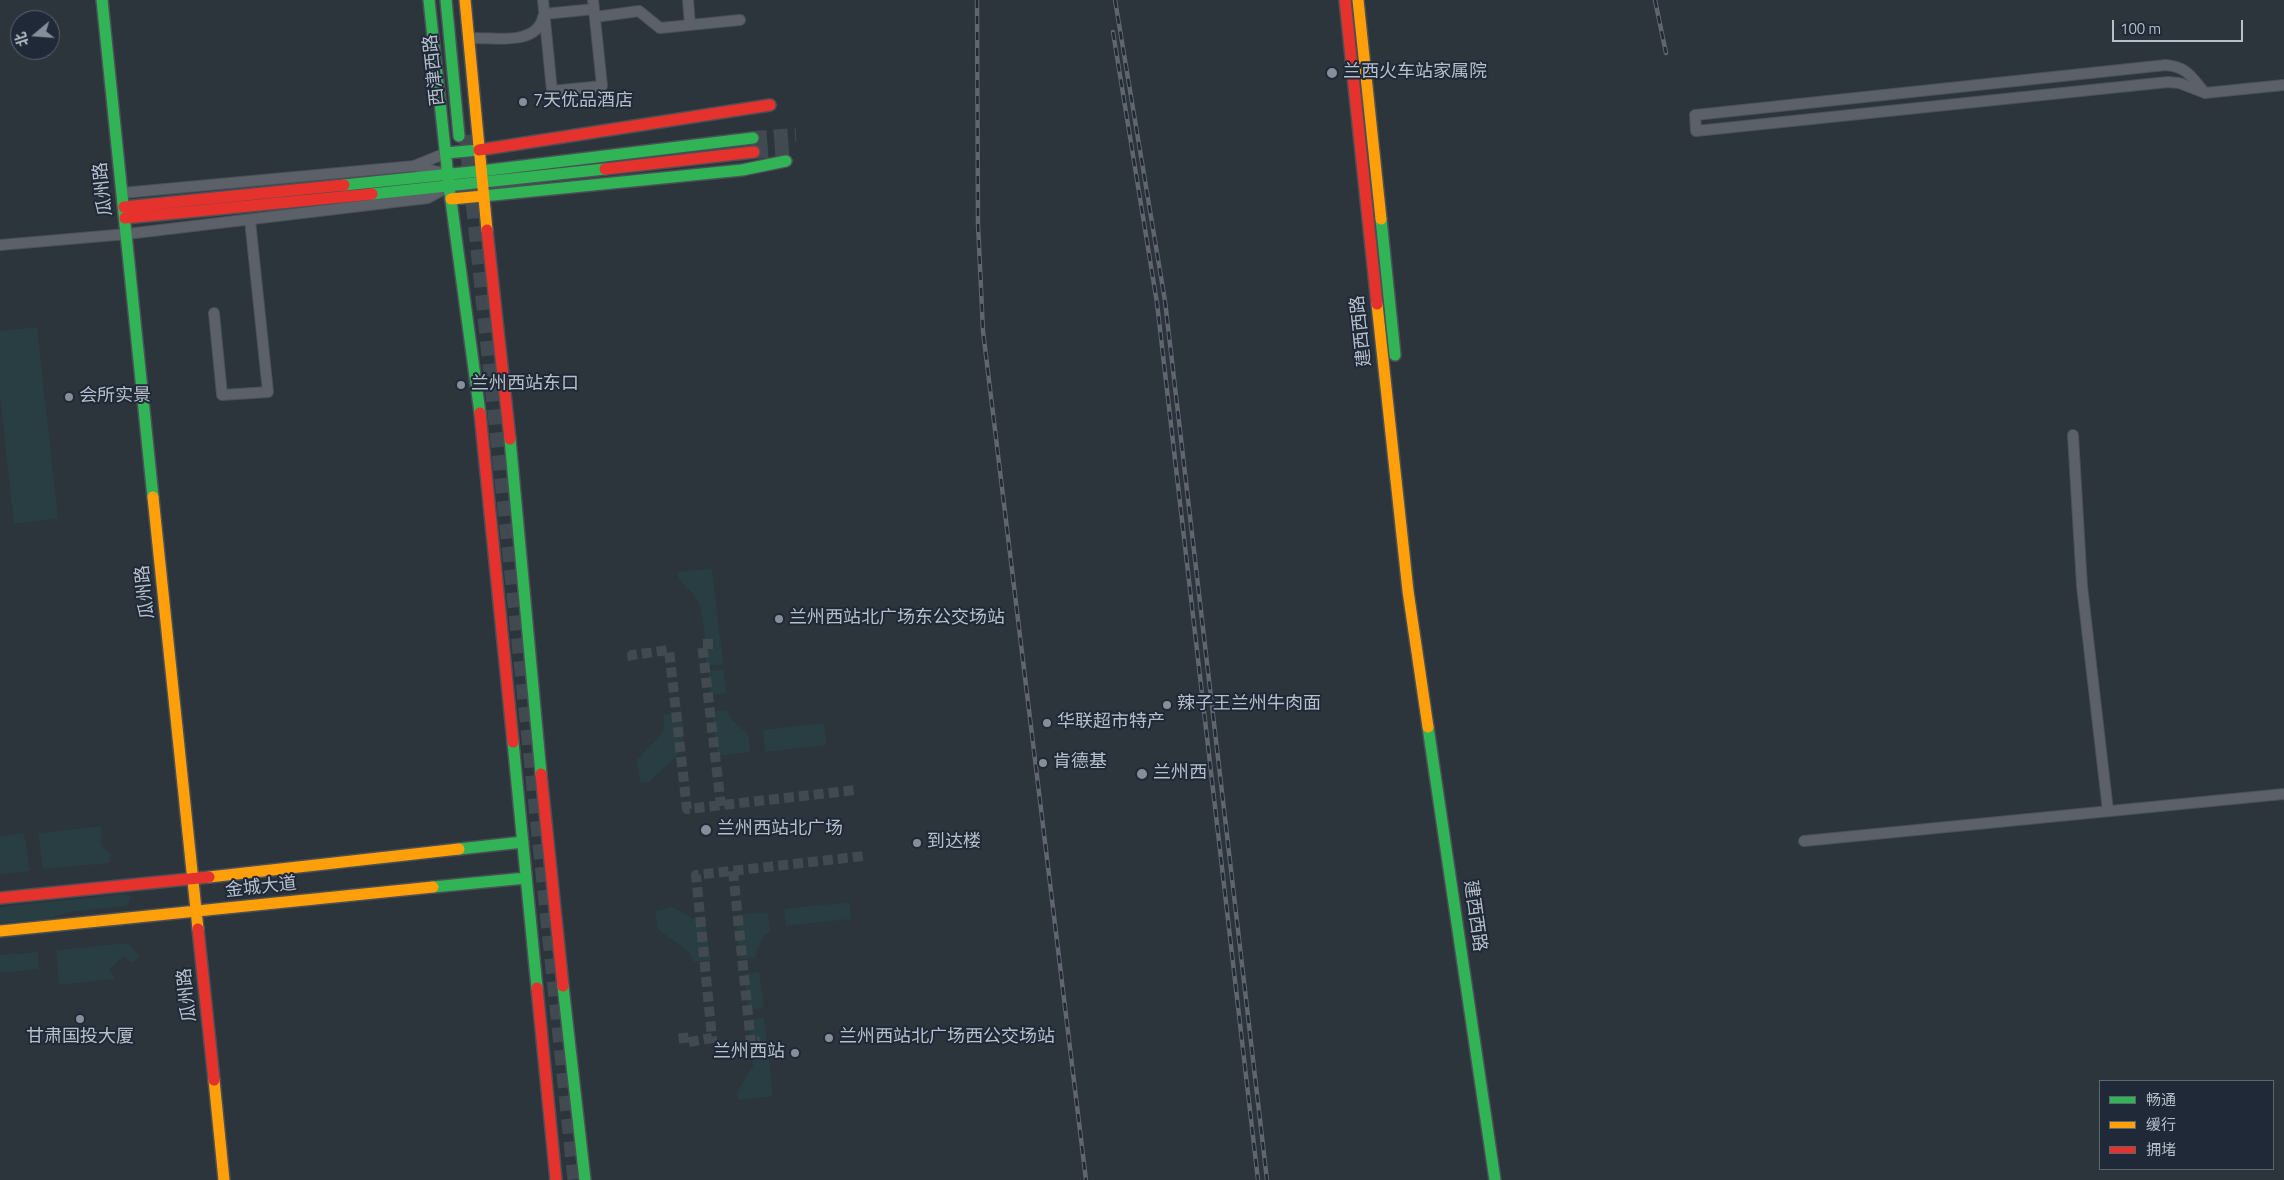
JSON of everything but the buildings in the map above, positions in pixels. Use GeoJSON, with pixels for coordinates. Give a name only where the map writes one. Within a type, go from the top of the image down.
{"type":"FeatureCollection","features":[{"type":"Feature","properties":{"kind":"main road","name":"瓜州路"},"geometry":{"type":"LineString","coordinates":[[102,0],[224,1180]]}},
{"type":"Feature","properties":{"kind":"main road"},"geometry":{"type":"LineString","coordinates":[[429,0],[449,186],[477,383],[556,1180]]}},
{"type":"Feature","properties":{"kind":"main road","name":"西津西路"},"geometry":{"type":"LineString","coordinates":[[446,0],[463,135],[453,0]]}},
{"type":"Feature","properties":{"kind":"main road"},"geometry":{"type":"LineString","coordinates":[[465,0],[483,196],[505,390],[550,880],[585,1180]]}},
{"type":"Feature","properties":{"kind":"main road","name":"建西西路"},"geometry":{"type":"LineString","coordinates":[[1344,0],[1408,591],[1495,1180]]}},
{"type":"Feature","properties":{"kind":"main road","name":"建西西路"},"geometry":{"type":"LineString","coordinates":[[1358,0],[1396,364]]}},
{"type":"Feature","properties":{"kind":"main road"},"geometry":{"type":"LineString","coordinates":[[446,154],[770,105]]}},
{"type":"Feature","properties":{"kind":"main road"},"geometry":{"type":"LineString","coordinates":[[124,212],[753,138]]}},
{"type":"Feature","properties":{"kind":"main road"},"geometry":{"type":"LineString","coordinates":[[124,212],[482,184],[754,152]]}},
{"type":"Feature","properties":{"kind":"main road"},"geometry":{"type":"LineString","coordinates":[[451,199],[742,170],[786,161]]}},
{"type":"Feature","properties":{"kind":"main road","name":"建西西路"},"geometry":{"type":"LineString","coordinates":[[1403,432],[1417,588],[1418,657]]}},
{"type":"Feature","properties":{"kind":"main road","name":"金城大道"},"geometry":{"type":"LineString","coordinates":[[0,898],[194,880],[523,842]]}},
{"type":"Feature","properties":{"kind":"main road","name":"金城大道"},"geometry":{"type":"LineString","coordinates":[[0,931],[526,878]]}},
{"type":"Feature","properties":{"kind":"street"},"geometry":{"type":"LineString","coordinates":[[543,0],[552,91],[602,86],[594,9]]}},
{"type":"Feature","properties":{"kind":"street"},"geometry":{"type":"LineString","coordinates":[[688,0],[690,25]]}},
{"type":"Feature","properties":{"kind":"street"},"geometry":{"type":"LineString","coordinates":[[544,14],[594,9],[639,11],[660,28],[740,20]]}},
{"type":"Feature","properties":{"kind":"street"},"geometry":{"type":"LineString","coordinates":[[468,38],[526,37],[539,28],[544,14]]}},
{"type":"Feature","properties":{"kind":"street"},"geometry":{"type":"LineString","coordinates":[[2204,93],[2192,76],[2178,66],[2166,65],[1695,115],[1696,131],[2168,82],[2180,83],[2204,93],[2284,85]]}},
{"type":"Feature","properties":{"kind":"street"},"geometry":{"type":"LineString","coordinates":[[1910,93],[1912,109]]}},
{"type":"Feature","properties":{"kind":"street"},"geometry":{"type":"LineString","coordinates":[[122,193],[414,166],[446,154]]}},
{"type":"Feature","properties":{"kind":"street"},"geometry":{"type":"LineString","coordinates":[[414,166],[448,174]]}},
{"type":"Feature","properties":{"kind":"street"},"geometry":{"type":"LineString","coordinates":[[0,245],[127,234],[428,198],[449,186]]}},
{"type":"Feature","properties":{"kind":"street"},"geometry":{"type":"LineString","coordinates":[[214,313],[222,395],[268,392],[250,220]]}},
{"type":"Feature","properties":{"kind":"street"},"geometry":{"type":"LineString","coordinates":[[2073,435],[2082,586],[2108,811]]}},
{"type":"Feature","properties":{"kind":"street"},"geometry":{"type":"LineString","coordinates":[[1804,841],[2284,794]]}},
{"type":"Feature","properties":{"kind":"green space"},"geometry":{"type":"Polygon","coordinates":[[[37,327],[58,519],[14,524],[0,395],[0,331],[37,327]]]}},
{"type":"Feature","properties":{"kind":"green space"},"geometry":{"type":"Polygon","coordinates":[[[712,568],[723,664],[707,666],[701,609],[696,599],[680,581],[677,572],[712,568]]]}},
{"type":"Feature","properties":{"kind":"green space"},"geometry":{"type":"Polygon","coordinates":[[[724,670],[726,693],[711,695],[708,671],[724,670]]]}},
{"type":"Feature","properties":{"kind":"green space"},"geometry":{"type":"Polygon","coordinates":[[[727,710],[732,720],[748,734],[750,752],[717,756],[712,712],[727,710]]]}},
{"type":"Feature","properties":{"kind":"green space"},"geometry":{"type":"Polygon","coordinates":[[[682,712],[684,749],[650,781],[640,783],[637,760],[663,732],[664,715],[682,712]]]}},
{"type":"Feature","properties":{"kind":"green space"},"geometry":{"type":"Polygon","coordinates":[[[824,723],[826,745],[765,752],[763,730],[824,723]]]}},
{"type":"Feature","properties":{"kind":"green space"},"geometry":{"type":"Polygon","coordinates":[[[101,826],[101,845],[111,855],[109,863],[43,869],[38,833],[101,826]]]}},
{"type":"Feature","properties":{"kind":"green space"},"geometry":{"type":"Polygon","coordinates":[[[24,833],[30,871],[0,874],[0,836],[24,833]]]}},
{"type":"Feature","properties":{"kind":"green space"},"geometry":{"type":"Polygon","coordinates":[[[125,894],[130,896],[130,901],[126,906],[69,912],[47,919],[0,923],[0,907],[125,894]]]}},
{"type":"Feature","properties":{"kind":"green space"},"geometry":{"type":"Polygon","coordinates":[[[849,902],[851,919],[786,926],[784,909],[849,902]]]}},
{"type":"Feature","properties":{"kind":"green space"},"geometry":{"type":"Polygon","coordinates":[[[673,907],[706,926],[711,960],[694,962],[689,952],[658,929],[655,911],[673,907]]]}},
{"type":"Feature","properties":{"kind":"green space"},"geometry":{"type":"Polygon","coordinates":[[[768,912],[770,931],[762,938],[755,958],[740,959],[735,915],[768,912]]]}},
{"type":"Feature","properties":{"kind":"green space"},"geometry":{"type":"Polygon","coordinates":[[[129,943],[140,957],[132,963],[124,956],[109,969],[115,979],[59,985],[56,950],[129,943]]]}},
{"type":"Feature","properties":{"kind":"green space"},"geometry":{"type":"Polygon","coordinates":[[[38,952],[39,969],[0,973],[0,955],[38,952]]]}},
{"type":"Feature","properties":{"kind":"green space"},"geometry":{"type":"Polygon","coordinates":[[[759,972],[764,1008],[748,1010],[744,974],[759,972]]]}},
{"type":"Feature","properties":{"kind":"green space"},"geometry":{"type":"Polygon","coordinates":[[[764,1017],[773,1096],[738,1100],[737,1092],[753,1066],[748,1020],[764,1017]]]}},
{"type":"Feature","properties":{"kind":"tunnel"},"geometry":{"type":"LineString","coordinates":[[466,135],[575,1180]]}},
{"type":"Feature","properties":{"kind":"tunnel"},"geometry":{"type":"LineString","coordinates":[[753,138],[796,135]]}},
{"type":"Feature","properties":{"kind":"tunnel"},"geometry":{"type":"LineString","coordinates":[[754,152],[796,149]]}},
{"type":"Feature","properties":{"kind":"tunnel"},"geometry":{"type":"LineString","coordinates":[[713,644],[702,644],[721,806]]}},
{"type":"Feature","properties":{"kind":"tunnel"},"geometry":{"type":"LineString","coordinates":[[633,660],[632,655],[669,650],[687,809],[856,790]]}},
{"type":"Feature","properties":{"kind":"tunnel"},"geometry":{"type":"LineString","coordinates":[[683,1033],[684,1043],[712,1038],[696,875],[864,856]]}},
{"type":"Feature","properties":{"kind":"tunnel"},"geometry":{"type":"LineString","coordinates":[[733,871],[751,1043],[760,1041]]}},
{"type":"Feature","properties":{"kind":"railway"},"geometry":{"type":"LineString","coordinates":[[977,0],[978,224],[983,331],[1086,1180]]}},
{"type":"Feature","properties":{"kind":"railway"},"geometry":{"type":"LineString","coordinates":[[1115,0],[1165,301],[1267,1180]]}},
{"type":"Feature","properties":{"kind":"railway"},"geometry":{"type":"LineString","coordinates":[[1655,0],[1666,53]]}},
{"type":"Feature","properties":{"kind":"railway"},"geometry":{"type":"LineString","coordinates":[[1113,32],[1157,303],[1258,1180]]}},
{"type":"Feature","properties":{"kind":"traffic: fast"},"geometry":{"type":"LineString","coordinates":[[102,0],[153,497]]}},
{"type":"Feature","properties":{"kind":"traffic: fast"},"geometry":{"type":"LineString","coordinates":[[429,0],[449,186],[480,413]]}},
{"type":"Feature","properties":{"kind":"traffic: fast"},"geometry":{"type":"LineString","coordinates":[[446,0],[459,136]]}},
{"type":"Feature","properties":{"kind":"traffic: fast"},"geometry":{"type":"LineString","coordinates":[[344,185],[481,171],[753,138]]}},
{"type":"Feature","properties":{"kind":"traffic: fast"},"geometry":{"type":"LineString","coordinates":[[446,153],[479,150]]}},
{"type":"Feature","properties":{"kind":"traffic: fast"},"geometry":{"type":"LineString","coordinates":[[483,196],[742,170],[786,161]]}},
{"type":"Feature","properties":{"kind":"traffic: fast"},"geometry":{"type":"LineString","coordinates":[[372,194],[605,169]]}},
{"type":"Feature","properties":{"kind":"traffic: fast"},"geometry":{"type":"LineString","coordinates":[[1381,219],[1395,355]]}},
{"type":"Feature","properties":{"kind":"traffic: fast"},"geometry":{"type":"LineString","coordinates":[[510,439],[541,774]]}},
{"type":"Feature","properties":{"kind":"traffic: fast"},"geometry":{"type":"LineString","coordinates":[[1428,727],[1495,1180]]}},
{"type":"Feature","properties":{"kind":"traffic: fast"},"geometry":{"type":"LineString","coordinates":[[513,742],[537,988]]}},
{"type":"Feature","properties":{"kind":"traffic: fast"},"geometry":{"type":"LineString","coordinates":[[459,849],[523,842]]}},
{"type":"Feature","properties":{"kind":"traffic: fast"},"geometry":{"type":"LineString","coordinates":[[433,887],[526,878]]}},
{"type":"Feature","properties":{"kind":"traffic: fast"},"geometry":{"type":"LineString","coordinates":[[563,986],[585,1180]]}},
{"type":"Feature","properties":{"kind":"traffic: slow"},"geometry":{"type":"LineString","coordinates":[[465,0],[487,230]]}},
{"type":"Feature","properties":{"kind":"traffic: slow"},"geometry":{"type":"LineString","coordinates":[[1358,0],[1381,219]]}},
{"type":"Feature","properties":{"kind":"traffic: slow"},"geometry":{"type":"LineString","coordinates":[[451,199],[483,196]]}},
{"type":"Feature","properties":{"kind":"traffic: slow"},"geometry":{"type":"LineString","coordinates":[[1377,304],[1408,591],[1428,727]]}},
{"type":"Feature","properties":{"kind":"traffic: slow"},"geometry":{"type":"LineString","coordinates":[[153,497],[198,929]]}},
{"type":"Feature","properties":{"kind":"traffic: slow"},"geometry":{"type":"LineString","coordinates":[[209,877],[459,849]]}},
{"type":"Feature","properties":{"kind":"traffic: slow"},"geometry":{"type":"LineString","coordinates":[[0,931],[433,887]]}},
{"type":"Feature","properties":{"kind":"traffic: slow"},"geometry":{"type":"LineString","coordinates":[[214,1080],[224,1180]]}},
{"type":"Feature","properties":{"kind":"traffic: jam"},"geometry":{"type":"LineString","coordinates":[[1345,0],[1377,304]]}},
{"type":"Feature","properties":{"kind":"traffic: jam"},"geometry":{"type":"LineString","coordinates":[[479,150],[770,105]]}},
{"type":"Feature","properties":{"kind":"traffic: jam"},"geometry":{"type":"LineString","coordinates":[[605,169],[754,152]]}},
{"type":"Feature","properties":{"kind":"traffic: jam"},"geometry":{"type":"LineString","coordinates":[[124,207],[344,185]]}},
{"type":"Feature","properties":{"kind":"traffic: jam"},"geometry":{"type":"LineString","coordinates":[[125,218],[372,194]]}},
{"type":"Feature","properties":{"kind":"traffic: jam"},"geometry":{"type":"LineString","coordinates":[[487,230],[510,439]]}},
{"type":"Feature","properties":{"kind":"traffic: jam"},"geometry":{"type":"LineString","coordinates":[[480,413],[513,742]]}},
{"type":"Feature","properties":{"kind":"traffic: jam"},"geometry":{"type":"LineString","coordinates":[[541,774],[563,986]]}},
{"type":"Feature","properties":{"kind":"traffic: jam"},"geometry":{"type":"LineString","coordinates":[[0,898],[209,877]]}},
{"type":"Feature","properties":{"kind":"traffic: jam"},"geometry":{"type":"LineString","coordinates":[[198,929],[214,1080]]}},
{"type":"Feature","properties":{"kind":"traffic: jam"},"geometry":{"type":"LineString","coordinates":[[537,988],[556,1180]]}},
{"type":"Feature","properties":{"kind":"place","name":"兰西火车站家属院"},"geometry":{"type":"Point","coordinates":[1332,73]}},
{"type":"Feature","properties":{"kind":"place","name":"7天优品酒店"},"geometry":{"type":"Point","coordinates":[523,102]}},
{"type":"Feature","properties":{"kind":"place","name":"兰州西站东口"},"geometry":{"type":"Point","coordinates":[461,385]}},
{"type":"Feature","properties":{"kind":"place","name":"会所实景"},"geometry":{"type":"Point","coordinates":[69,397]}},
{"type":"Feature","properties":{"kind":"place","name":"兰州西站北广场东公交场站"},"geometry":{"type":"Point","coordinates":[779,619]}},
{"type":"Feature","properties":{"kind":"place","name":"辣子王兰州牛肉面"},"geometry":{"type":"Point","coordinates":[1167,705]}},
{"type":"Feature","properties":{"kind":"place","name":"华联超市特产"},"geometry":{"type":"Point","coordinates":[1047,723]}},
{"type":"Feature","properties":{"kind":"place","name":"肯德基"},"geometry":{"type":"Point","coordinates":[1043,763]}},
{"type":"Feature","properties":{"kind":"place","name":"兰州西"},"geometry":{"type":"Point","coordinates":[1142,774]}},
{"type":"Feature","properties":{"kind":"place","name":"兰州西站北广场"},"geometry":{"type":"Point","coordinates":[706,830]}},
{"type":"Feature","properties":{"kind":"place","name":"到达楼"},"geometry":{"type":"Point","coordinates":[917,843]}},
{"type":"Feature","properties":{"kind":"place","name":"甘肃国投大厦"},"geometry":{"type":"Point","coordinates":[80,1019]}},
{"type":"Feature","properties":{"kind":"place","name":"兰州西站北广场西公交场站"},"geometry":{"type":"Point","coordinates":[829,1038]}},
{"type":"Feature","properties":{"kind":"place","name":"兰州西站"},"geometry":{"type":"Point","coordinates":[795,1053]}}]}
